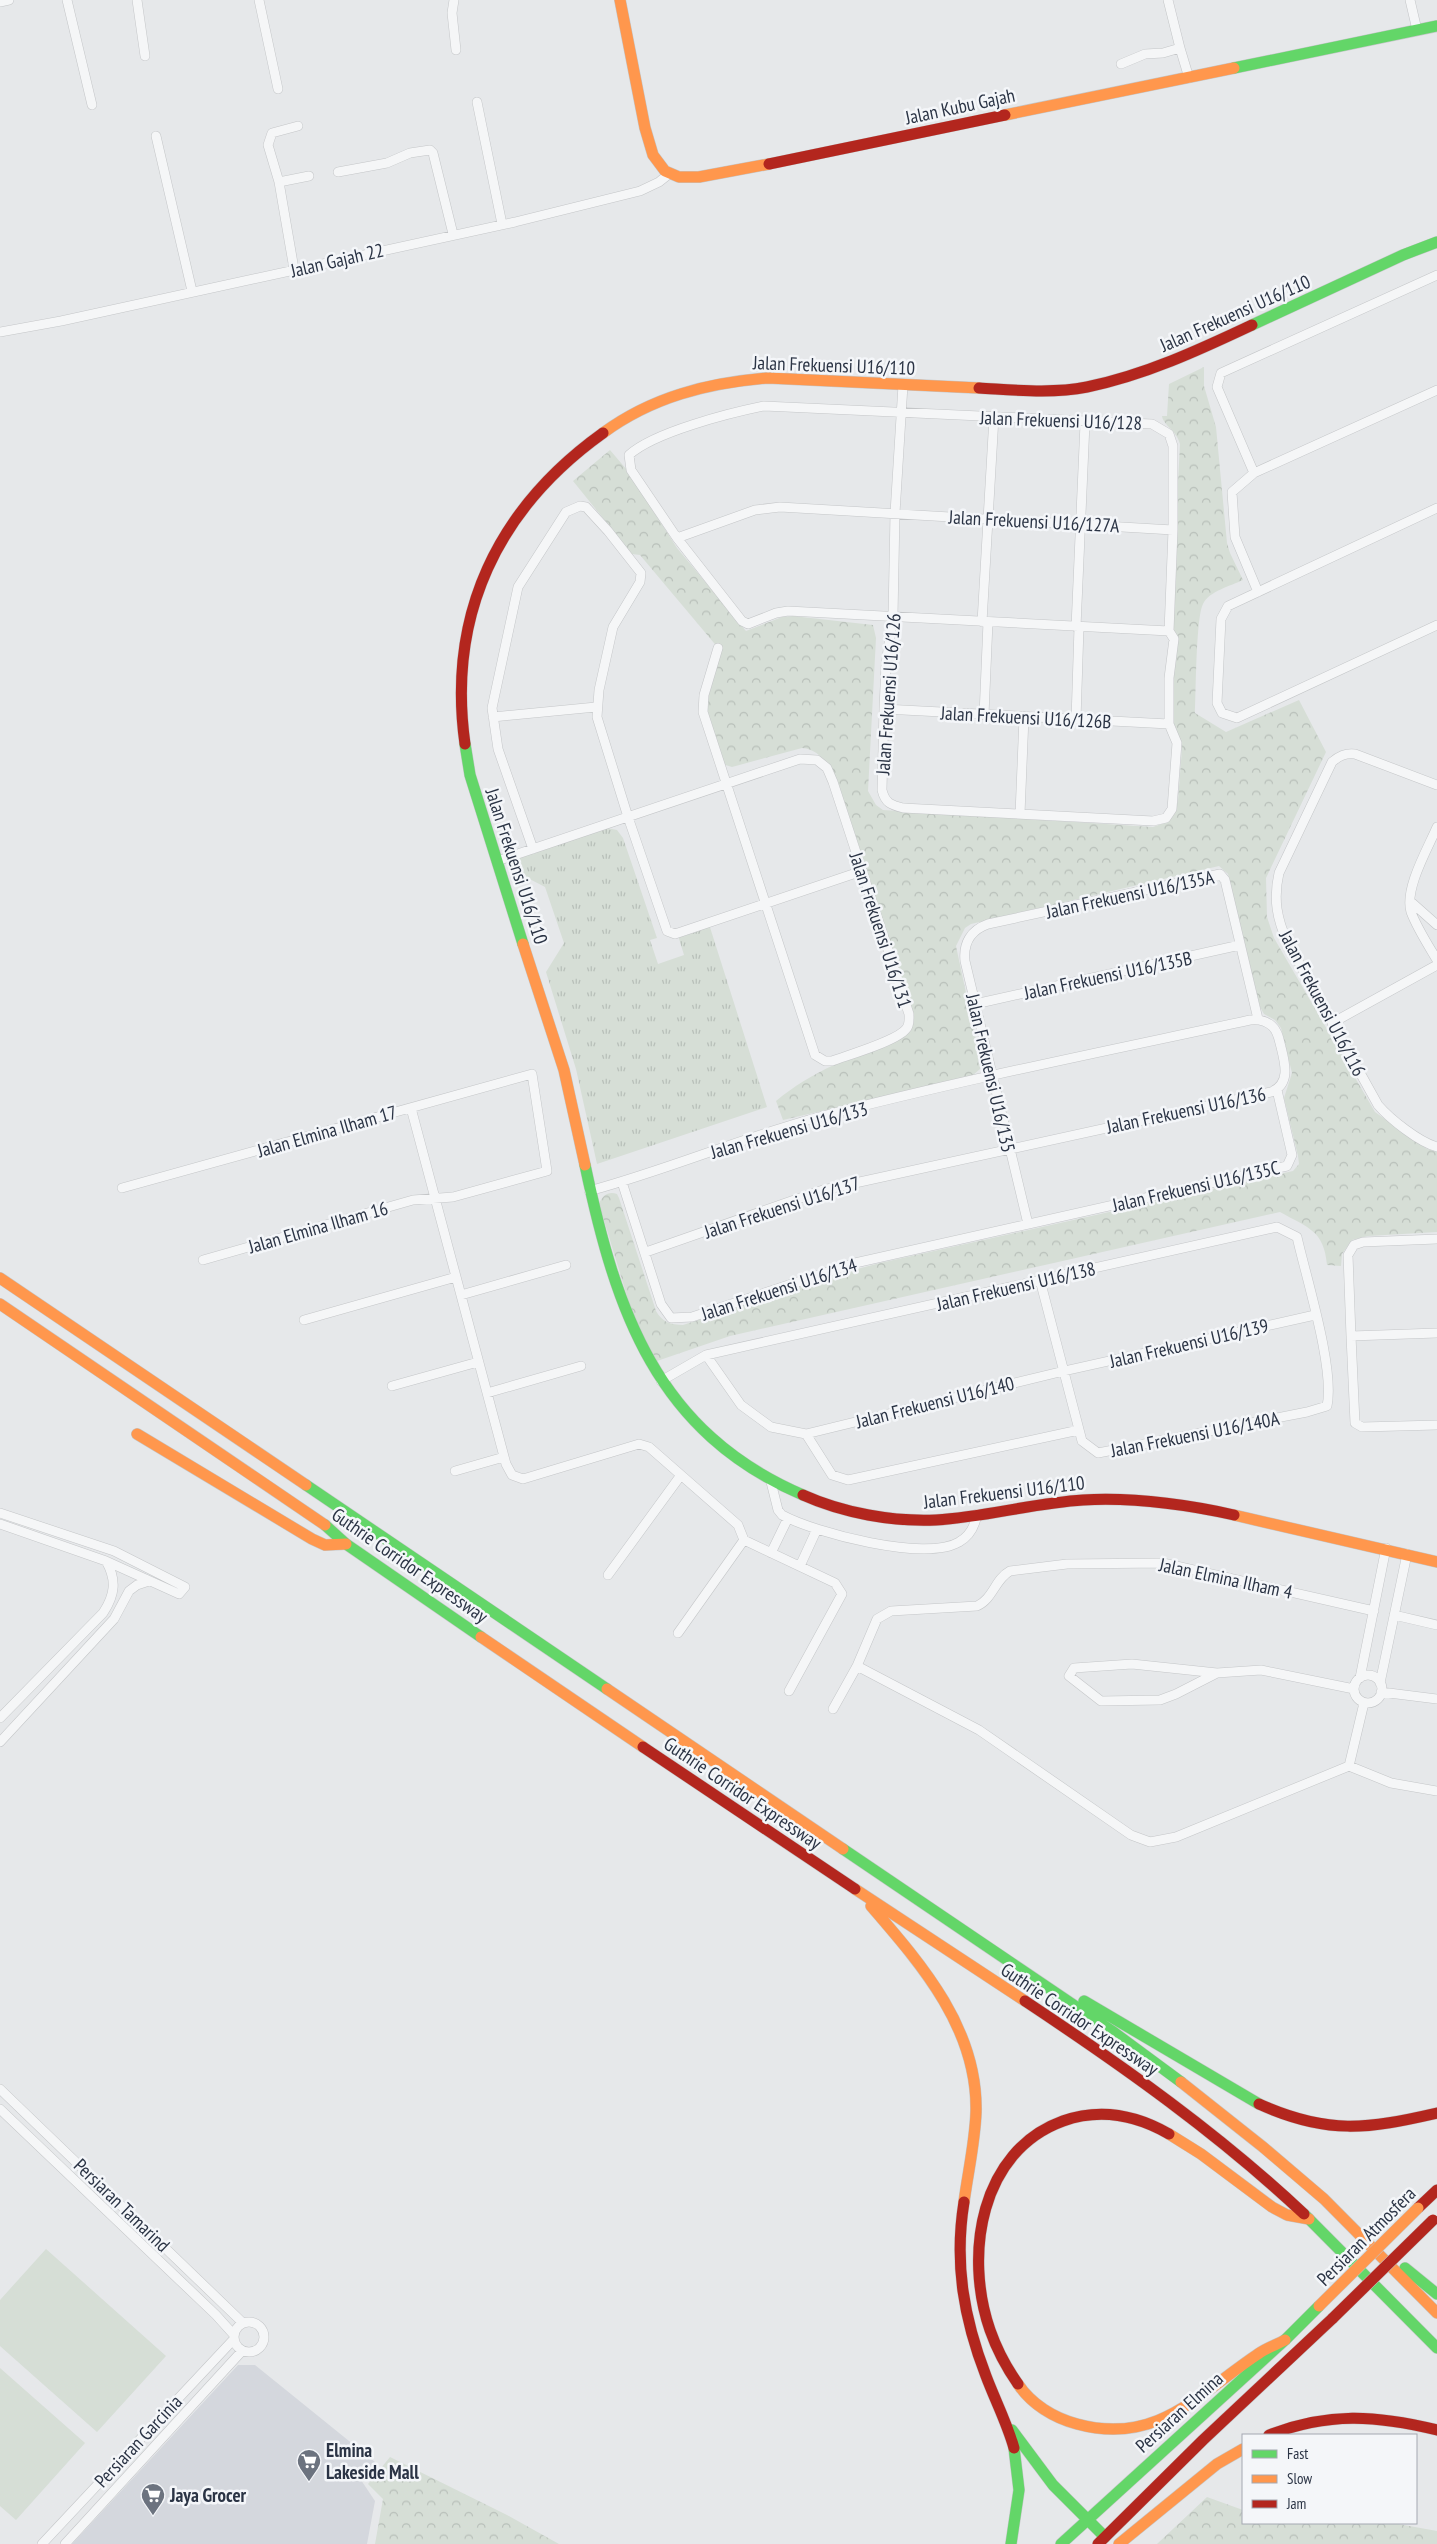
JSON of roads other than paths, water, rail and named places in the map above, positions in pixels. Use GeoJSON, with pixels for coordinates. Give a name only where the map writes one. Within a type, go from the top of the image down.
{"type":"FeatureCollection","features":[{"type":"Feature","properties":{"kind":"main road"},"geometry":{"type":"LineString","coordinates":[[620,0],[645,128],[654,155],[669,174]]}},
{"type":"Feature","properties":{"kind":"main road","name":"Jalan Kubu Gajah"},"geometry":{"type":"LineString","coordinates":[[669,174],[689,178],[731,172],[1437,26]]}},
{"type":"Feature","properties":{"kind":"main road","name":"Jalan Frekuensi U16/110"},"geometry":{"type":"LineString","coordinates":[[1437,242],[1403,255],[1199,350],[1152,369],[1114,381],[1086,387],[1042,391],[768,378],[730,381],[681,392],[631,415],[588,443],[572,455],[530,500],[508,531],[484,572],[474,599],[465,641],[460,685],[463,742],[472,782],[563,1070],[589,1191],[620,1299],[641,1347],[661,1382],[712,1442],[737,1461],[772,1482],[839,1509],[880,1517],[924,1521],[1096,1499],[1144,1499],[1175,1502],[1386,1548],[1437,1562]]}},
{"type":"Feature","properties":{"kind":"main road","name":"Guthrie Corridor Expressway"},"geometry":{"type":"LineString","coordinates":[[0,1278],[1112,2031],[1193,2091],[1285,2164],[1353,2227],[1437,2313]]}},
{"type":"Feature","properties":{"kind":"main road","name":"Guthrie Corridor Expressway"},"geometry":{"type":"LineString","coordinates":[[0,1304],[327,1527],[346,1544],[666,1764],[1093,2047],[1177,2108],[1257,2172],[1309,2219],[1437,2348]]}},
{"type":"Feature","properties":{"kind":"main road"},"geometry":{"type":"LineString","coordinates":[[137,1434],[312,1539],[325,1544],[346,1544]]}},
{"type":"Feature","properties":{"kind":"main road"},"geometry":{"type":"LineString","coordinates":[[858,1891],[928,1972],[952,2012],[970,2057],[976,2093],[976,2138],[961,2225],[959,2267],[966,2315],[982,2366],[1007,2423],[1017,2460],[1019,2486],[1017,2524],[1011,2544]]}},
{"type":"Feature","properties":{"kind":"main road"},"geometry":{"type":"LineString","coordinates":[[947,1920],[1261,2105],[1316,2124],[1351,2128],[1384,2125],[1437,2113]]}},
{"type":"Feature","properties":{"kind":"main road"},"geometry":{"type":"LineString","coordinates":[[1285,2340],[1258,2354],[1215,2388],[1158,2422],[1128,2429],[1102,2429],[1068,2422],[1040,2408],[1010,2375],[990,2335],[981,2293],[980,2237],[984,2212],[1000,2170],[1031,2136],[1060,2122],[1083,2116],[1105,2114],[1124,2116],[1163,2131],[1228,2174],[1272,2207],[1287,2215],[1309,2219]]}},
{"type":"Feature","properties":{"kind":"main road","name":"Persiaran Atmosfera"},"geometry":{"type":"LineString","coordinates":[[1319,2306],[1437,2190]]}},
{"type":"Feature","properties":{"kind":"main road","name":"Persiaran Atmosfera"},"geometry":{"type":"LineString","coordinates":[[1333,2318],[1435,2218]]}},
{"type":"Feature","properties":{"kind":"main road"},"geometry":{"type":"LineString","coordinates":[[1353,2227],[1437,2294]]}},
{"type":"Feature","properties":{"kind":"main road","name":"Persiaran Elmina"},"geometry":{"type":"LineString","coordinates":[[1061,2544],[1087,2518],[1285,2340],[1319,2306]]}},
{"type":"Feature","properties":{"kind":"main road","name":"Persiaran Elmina"},"geometry":{"type":"LineString","coordinates":[[1101,2540],[1333,2318]]}},
{"type":"Feature","properties":{"kind":"main road"},"geometry":{"type":"LineString","coordinates":[[1271,2434],[1288,2426],[1326,2419],[1361,2416],[1395,2419],[1437,2430]]}},
{"type":"Feature","properties":{"kind":"main road"},"geometry":{"type":"LineString","coordinates":[[1007,2423],[1054,2485],[1087,2518],[1101,2540]]}},
{"type":"Feature","properties":{"kind":"main road"},"geometry":{"type":"LineString","coordinates":[[1119,2544],[1218,2464],[1242,2450]]}},
{"type":"Feature","properties":{"kind":"street"},"geometry":{"type":"LineString","coordinates":[[67,0],[92,105]]}},
{"type":"Feature","properties":{"kind":"street"},"geometry":{"type":"LineString","coordinates":[[136,0],[144,56]]}},
{"type":"Feature","properties":{"kind":"street"},"geometry":{"type":"LineString","coordinates":[[259,0],[278,89]]}},
{"type":"Feature","properties":{"kind":"street"},"geometry":{"type":"LineString","coordinates":[[454,0],[456,50]]}},
{"type":"Feature","properties":{"kind":"street"},"geometry":{"type":"LineString","coordinates":[[1168,0],[1189,78]]}},
{"type":"Feature","properties":{"kind":"street"},"geometry":{"type":"LineString","coordinates":[[1410,0],[1417,30]]}},
{"type":"Feature","properties":{"kind":"street"},"geometry":{"type":"LineString","coordinates":[[1121,64],[1145,54],[1164,53],[1180,48]]}},
{"type":"Feature","properties":{"kind":"street"},"geometry":{"type":"LineString","coordinates":[[477,102],[502,224]]}},
{"type":"Feature","properties":{"kind":"street"},"geometry":{"type":"LineString","coordinates":[[294,269],[279,182],[270,155],[268,139],[272,133],[279,129],[298,126]]}},
{"type":"Feature","properties":{"kind":"street"},"geometry":{"type":"LineString","coordinates":[[156,136],[192,292]]}},
{"type":"Feature","properties":{"kind":"street"},"geometry":{"type":"LineString","coordinates":[[338,172],[387,163],[410,153],[430,150],[433,153],[453,234]]}},
{"type":"Feature","properties":{"kind":"street","name":"Jalan Gajah 22"},"geometry":{"type":"LineString","coordinates":[[0,332],[61,321],[502,224],[640,191],[660,182],[669,174]]}},
{"type":"Feature","properties":{"kind":"street"},"geometry":{"type":"LineString","coordinates":[[279,182],[309,176]]}},
{"type":"Feature","properties":{"kind":"street"},"geometry":{"type":"LineString","coordinates":[[1254,473],[1217,388],[1221,373],[1437,275]]}},
{"type":"Feature","properties":{"kind":"street","name":"Jalan Frekuensi U16/126"},"geometry":{"type":"LineString","coordinates":[[903,384],[895,513],[893,616],[886,664],[884,709],[882,790],[888,803],[903,808],[1153,821],[1166,818],[1172,809],[1177,743],[1169,724]]}},
{"type":"Feature","properties":{"kind":"street"},"geometry":{"type":"LineString","coordinates":[[1258,592],[1235,537],[1232,492],[1254,473],[1437,390]]}},
{"type":"Feature","properties":{"kind":"street","name":"Jalan Frekuensi U16/128"},"geometry":{"type":"LineString","coordinates":[[676,538],[631,470],[629,455],[645,443],[734,412],[764,406],[1085,423],[1152,424],[1169,434],[1173,446],[1173,530],[1169,631],[1174,639],[1169,678],[1169,724]]}},
{"type":"Feature","properties":{"kind":"street"},"geometry":{"type":"LineString","coordinates":[[984,715],[988,519],[994,418]]}},
{"type":"Feature","properties":{"kind":"street"},"geometry":{"type":"LineString","coordinates":[[1076,720],[1077,627],[1085,423]]}},
{"type":"Feature","properties":{"kind":"street"},"geometry":{"type":"LineString","coordinates":[[533,849],[498,749],[493,717],[493,697],[518,587],[566,512],[580,506],[586,508],[608,531],[641,573],[640,582],[614,627],[596,707],[598,724],[666,929],[670,933],[675,934],[862,871]]}},
{"type":"Feature","properties":{"kind":"street","name":"Jalan Frekuensi U16/127A"},"geometry":{"type":"LineString","coordinates":[[676,538],[755,510],[780,507],[1173,530]]}},
{"type":"Feature","properties":{"kind":"street"},"geometry":{"type":"LineString","coordinates":[[1437,508],[1228,606],[1221,619],[1217,703],[1222,713],[1237,718],[1437,625]]}},
{"type":"Feature","properties":{"kind":"street"},"geometry":{"type":"LineString","coordinates":[[676,538],[744,623],[751,623],[776,613],[788,611],[1169,631]]}},
{"type":"Feature","properties":{"kind":"street"},"geometry":{"type":"LineString","coordinates":[[718,648],[702,704],[726,785]]}},
{"type":"Feature","properties":{"kind":"street"},"geometry":{"type":"LineString","coordinates":[[493,717],[596,707]]}},
{"type":"Feature","properties":{"kind":"street","name":"Jalan Frekuensi U16/126B"},"geometry":{"type":"LineString","coordinates":[[884,709],[1169,724]]}},
{"type":"Feature","properties":{"kind":"street"},"geometry":{"type":"LineString","coordinates":[[1020,814],[1024,717]]}},
{"type":"Feature","properties":{"kind":"street","name":"Jalan Frekuensi U16/116"},"geometry":{"type":"LineString","coordinates":[[1437,785],[1355,754],[1344,755],[1332,762],[1279,873],[1275,890],[1278,916],[1283,931],[1381,1109],[1428,1144],[1437,1147]]}},
{"type":"Feature","properties":{"kind":"street","name":"Jalan Frekuensi U16/131"},"geometry":{"type":"LineString","coordinates":[[496,861],[800,759],[817,760],[830,773],[909,1014],[909,1021],[905,1031],[832,1061],[825,1061],[815,1055],[726,785]]}},
{"type":"Feature","properties":{"kind":"street"},"geometry":{"type":"LineString","coordinates":[[1437,827],[1411,889],[1410,901],[1411,911],[1437,960]]}},
{"type":"Feature","properties":{"kind":"street","name":"Jalan Frekuensi U16/135A"},"geometry":{"type":"LineString","coordinates":[[980,927],[1220,874],[1225,880],[1258,1019]]}},
{"type":"Feature","properties":{"kind":"street"},"geometry":{"type":"LineString","coordinates":[[1410,901],[1437,925]]}},
{"type":"Feature","properties":{"kind":"street","name":"Jalan Frekuensi U16/135"},"geometry":{"type":"LineString","coordinates":[[980,927],[969,938],[964,953],[991,1077],[1028,1224]]}},
{"type":"Feature","properties":{"kind":"street","name":"Jalan Frekuensi U16/135B"},"geometry":{"type":"LineString","coordinates":[[975,1004],[1240,945]]}},
{"type":"Feature","properties":{"kind":"street"},"geometry":{"type":"LineString","coordinates":[[1332,1023],[1437,964]]}},
{"type":"Feature","properties":{"kind":"street"},"geometry":{"type":"LineString","coordinates":[[991,1077],[1258,1019]]}},
{"type":"Feature","properties":{"kind":"street","name":"Jalan Frekuensi U16/136"},"geometry":{"type":"LineString","coordinates":[[1009,1148],[1276,1090],[1284,1080],[1286,1068],[1277,1033],[1273,1027],[1258,1019]]}},
{"type":"Feature","properties":{"kind":"street","name":"Jalan Elmina Ilham 17"},"geometry":{"type":"LineString","coordinates":[[122,1188],[532,1074],[547,1171]]}},
{"type":"Feature","properties":{"kind":"street","name":"Jalan Frekuensi U16/133"},"geometry":{"type":"LineString","coordinates":[[589,1191],[622,1182],[802,1122],[991,1077]]}},
{"type":"Feature","properties":{"kind":"street","name":"Jalan Frekuensi U16/135C"},"geometry":{"type":"LineString","coordinates":[[1028,1224],[1286,1166],[1292,1156],[1276,1090]]}},
{"type":"Feature","properties":{"kind":"street"},"geometry":{"type":"LineString","coordinates":[[411,1108],[504,1457],[512,1475],[523,1480],[639,1444],[649,1446],[738,1525],[744,1540],[835,1583],[842,1594],[789,1691]]}},
{"type":"Feature","properties":{"kind":"street","name":"Jalan Frekuensi U16/137"},"geometry":{"type":"LineString","coordinates":[[646,1252],[823,1190],[1009,1148]]}},
{"type":"Feature","properties":{"kind":"street","name":"Jalan Elmina Ilham 16"},"geometry":{"type":"LineString","coordinates":[[203,1260],[413,1200],[452,1197],[547,1171]]}},
{"type":"Feature","properties":{"kind":"street","name":"Jalan Frekuensi U16/134"},"geometry":{"type":"LineString","coordinates":[[622,1182],[646,1252],[661,1304],[671,1318],[678,1319],[692,1317],[850,1264],[1028,1224]]}},
{"type":"Feature","properties":{"kind":"street","name":"Jalan Frekuensi U16/138"},"geometry":{"type":"LineString","coordinates":[[661,1382],[706,1355],[1277,1227],[1297,1237],[1315,1315]]}},
{"type":"Feature","properties":{"kind":"street"},"geometry":{"type":"LineString","coordinates":[[1437,1240],[1363,1242],[1354,1245],[1348,1255],[1353,1419],[1362,1428],[1437,1426]]}},
{"type":"Feature","properties":{"kind":"street"},"geometry":{"type":"LineString","coordinates":[[460,1295],[566,1265]]}},
{"type":"Feature","properties":{"kind":"street"},"geometry":{"type":"LineString","coordinates":[[304,1320],[456,1277]]}},
{"type":"Feature","properties":{"kind":"street","name":"Jalan Frekuensi U16/140A"},"geometry":{"type":"LineString","coordinates":[[1040,1280],[1082,1441],[1090,1449],[1098,1452],[1307,1412],[1327,1406],[1329,1397],[1324,1348],[1315,1315]]}},
{"type":"Feature","properties":{"kind":"street","name":"Jalan Frekuensi U16/139"},"geometry":{"type":"LineString","coordinates":[[1064,1371],[1315,1315]]}},
{"type":"Feature","properties":{"kind":"street"},"geometry":{"type":"LineString","coordinates":[[1351,1336],[1437,1333]]}},
{"type":"Feature","properties":{"kind":"street"},"geometry":{"type":"LineString","coordinates":[[706,1355],[741,1405],[771,1427],[806,1434],[832,1475],[848,1480],[1079,1430]]}},
{"type":"Feature","properties":{"kind":"street"},"geometry":{"type":"LineString","coordinates":[[392,1386],[478,1362]]}},
{"type":"Feature","properties":{"kind":"street"},"geometry":{"type":"LineString","coordinates":[[487,1393],[580,1366]]}},
{"type":"Feature","properties":{"kind":"street","name":"Jalan Frekuensi U16/140"},"geometry":{"type":"LineString","coordinates":[[806,1434],[1064,1371]]}},
{"type":"Feature","properties":{"kind":"street"},"geometry":{"type":"LineString","coordinates":[[456,1471],[504,1457]]}},
{"type":"Feature","properties":{"kind":"street"},"geometry":{"type":"LineString","coordinates":[[608,1575],[681,1475]]}},
{"type":"Feature","properties":{"kind":"street"},"geometry":{"type":"LineString","coordinates":[[772,1482],[778,1510],[788,1518],[816,1529],[867,1543],[900,1547],[944,1546],[958,1543],[975,1525],[977,1514]]}},
{"type":"Feature","properties":{"kind":"street"},"geometry":{"type":"LineString","coordinates":[[0,1513],[114,1551],[185,1587],[179,1594],[106,1561],[0,1524]]}},
{"type":"Feature","properties":{"kind":"street"},"geometry":{"type":"LineString","coordinates":[[771,1552],[788,1518]]}},
{"type":"Feature","properties":{"kind":"street"},"geometry":{"type":"LineString","coordinates":[[800,1566],[816,1529]]}},
{"type":"Feature","properties":{"kind":"street"},"geometry":{"type":"LineString","coordinates":[[678,1633],[744,1540]]}},
{"type":"Feature","properties":{"kind":"street"},"geometry":{"type":"LineString","coordinates":[[1386,1548],[1360,1678],[1354,1689],[1357,1698],[1364,1703],[1377,1700],[1407,1554]]}},
{"type":"Feature","properties":{"kind":"street"},"geometry":{"type":"LineString","coordinates":[[0,1718],[103,1613],[110,1601],[114,1588],[113,1577],[106,1561]]}},
{"type":"Feature","properties":{"kind":"street","name":"Jalan Elmina Ilham 4"},"geometry":{"type":"LineString","coordinates":[[833,1709],[857,1666],[877,1619],[891,1611],[977,1606],[984,1603],[1003,1575],[1010,1571],[1068,1564],[1163,1562],[1374,1611]]}},
{"type":"Feature","properties":{"kind":"street"},"geometry":{"type":"LineString","coordinates":[[0,1742],[114,1619],[129,1592],[137,1585],[150,1581]]}},
{"type":"Feature","properties":{"kind":"street"},"geometry":{"type":"LineString","coordinates":[[1394,1615],[1437,1625]]}},
{"type":"Feature","properties":{"kind":"street"},"geometry":{"type":"LineString","coordinates":[[1216,1673],[1176,1694],[1160,1700],[1100,1701],[1069,1676],[1074,1668],[1132,1664],[1216,1673],[1261,1670],[1354,1689]]}},
{"type":"Feature","properties":{"kind":"street"},"geometry":{"type":"LineString","coordinates":[[857,1666],[979,1730],[1131,1836],[1150,1842],[1176,1837],[1349,1766],[1391,1783],[1437,1791]]}},
{"type":"Feature","properties":{"kind":"street"},"geometry":{"type":"LineString","coordinates":[[44,1673],[56,1683]]}},
{"type":"Feature","properties":{"kind":"street"},"geometry":{"type":"LineString","coordinates":[[1360,1678],[1369,1676],[1380,1688],[1437,1699]]}},
{"type":"Feature","properties":{"kind":"street"},"geometry":{"type":"LineString","coordinates":[[1349,1766],[1364,1703]]}},
{"type":"Feature","properties":{"kind":"street","name":"Persiaran Tamarind"},"geometry":{"type":"LineString","coordinates":[[0,2089],[243,2323]]}},
{"type":"Feature","properties":{"kind":"street","name":"Persiaran Tamarind"},"geometry":{"type":"LineString","coordinates":[[0,2109],[216,2315],[234,2337]]}},
{"type":"Feature","properties":{"kind":"street"},"geometry":{"type":"LineString","coordinates":[[252,2322],[259,2325],[265,2339],[256,2351],[242,2351],[234,2337],[238,2326],[243,2323],[252,2322]]}},
{"type":"Feature","properties":{"kind":"street","name":"Persiaran Garcinia"},"geometry":{"type":"LineString","coordinates":[[42,2544],[234,2337]]}},
{"type":"Feature","properties":{"kind":"street","name":"Persiaran Garcinia"},"geometry":{"type":"LineString","coordinates":[[65,2544],[242,2351]]}},
{"type":"Feature","properties":{"kind":"place","name":"Elmina Lakeside Mall"},"geometry":{"type":"Point","coordinates":[309,2482]}},
{"type":"Feature","properties":{"kind":"place","name":"Jaya Grocer"},"geometry":{"type":"Point","coordinates":[153,2516]}}]}
